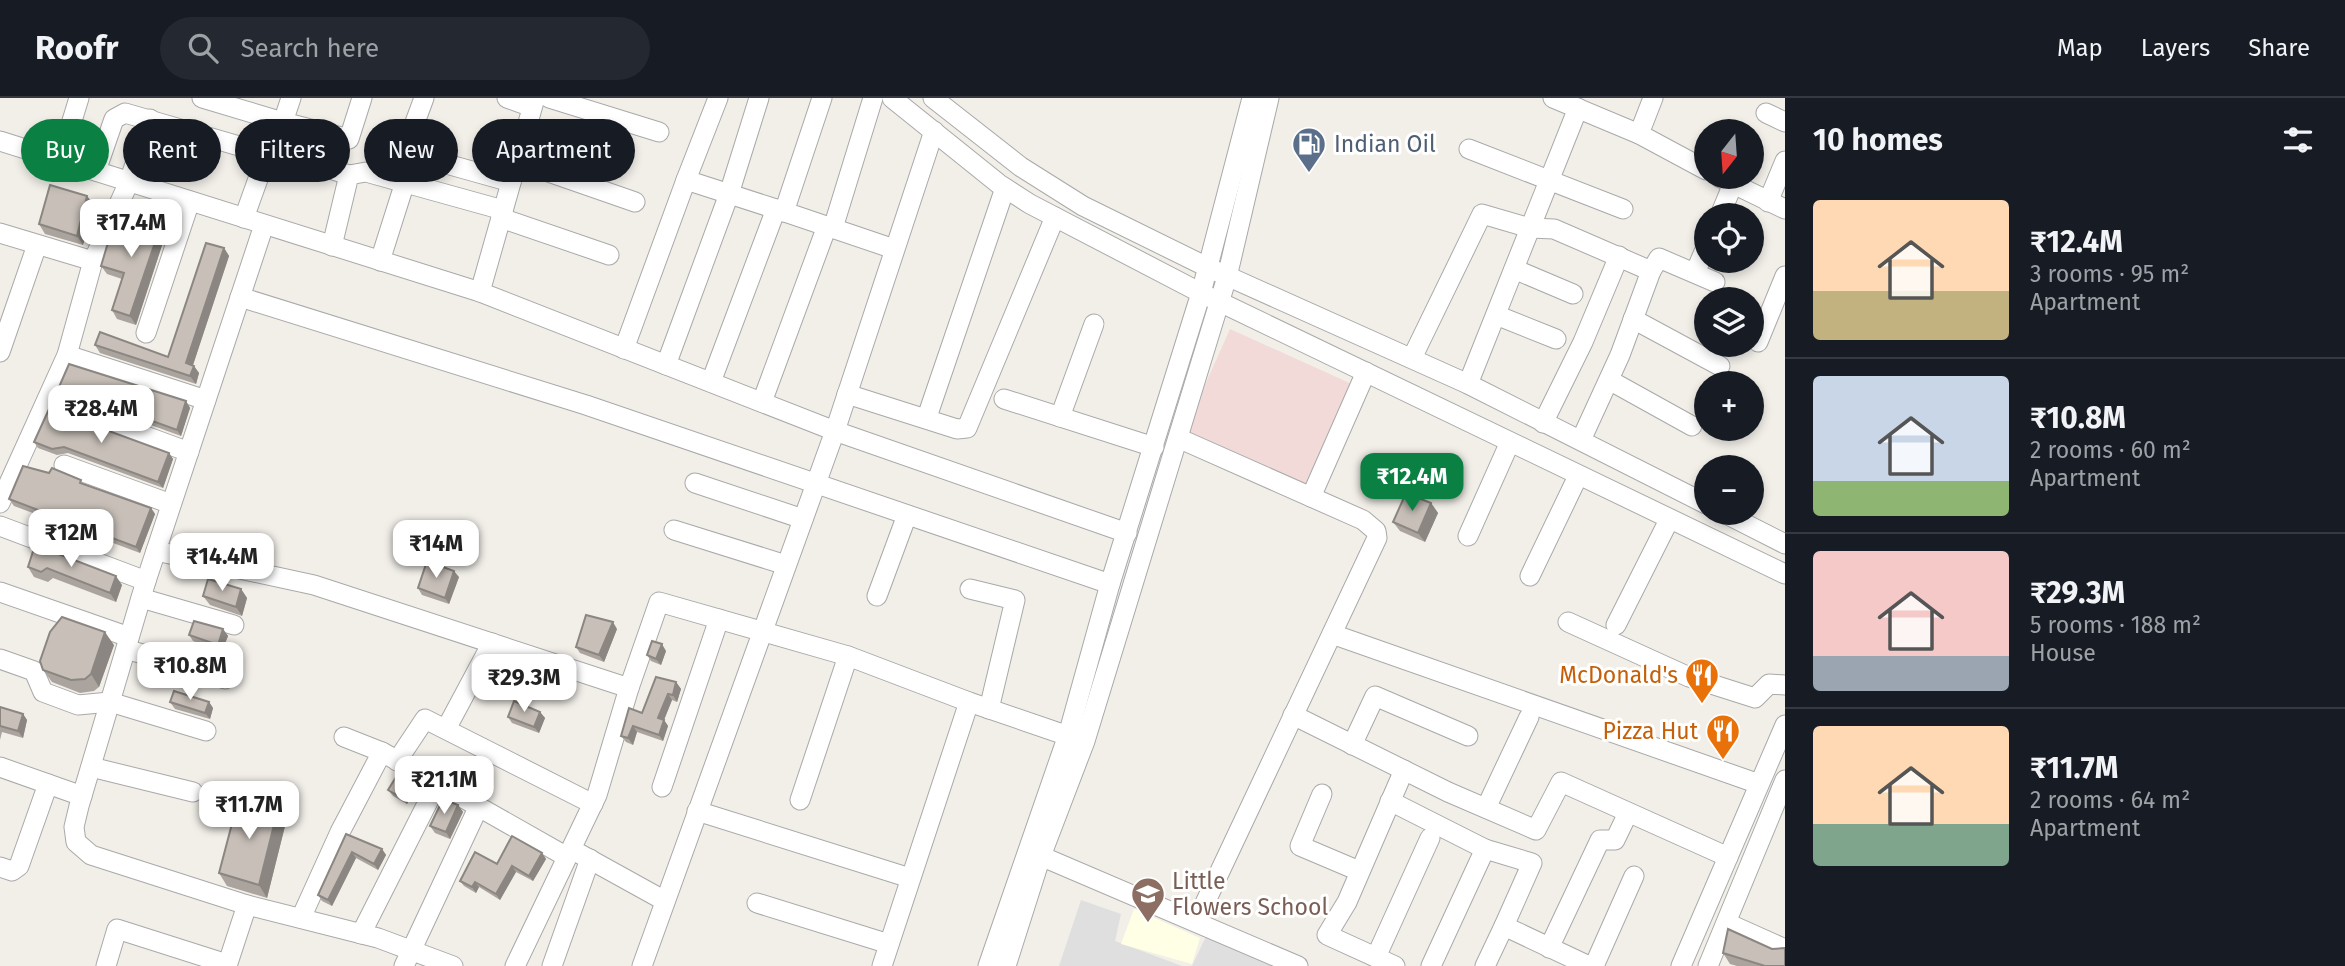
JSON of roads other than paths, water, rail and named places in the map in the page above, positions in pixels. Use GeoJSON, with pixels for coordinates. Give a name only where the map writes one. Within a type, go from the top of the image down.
{"type":"FeatureCollection","features":[{"type":"Feature","properties":{"kind":"street"},"geometry":{"type":"LineString","coordinates":[[73,119],[79,98]]}},
{"type":"Feature","properties":{"kind":"street"},"geometry":{"type":"LineString","coordinates":[[202,98],[224,101],[275,119]]}},
{"type":"Feature","properties":{"kind":"street"},"geometry":{"type":"LineString","coordinates":[[284,119],[291,98]]}},
{"type":"Feature","properties":{"kind":"street"},"geometry":{"type":"LineString","coordinates":[[350,136],[362,98]]}},
{"type":"Feature","properties":{"kind":"street"},"geometry":{"type":"LineString","coordinates":[[416,119],[424,98]]}},
{"type":"Feature","properties":{"kind":"street"},"geometry":{"type":"LineString","coordinates":[[507,98],[539,101],[659,132]]}},
{"type":"Feature","properties":{"kind":"street"},"geometry":{"type":"LineString","coordinates":[[624,349],[718,98]]}},
{"type":"Feature","properties":{"kind":"street"},"geometry":{"type":"LineString","coordinates":[[666,365],[729,194],[759,98]]}},
{"type":"Feature","properties":{"kind":"street"},"geometry":{"type":"LineString","coordinates":[[711,382],[822,98]]}},
{"type":"Feature","properties":{"kind":"street"},"geometry":{"type":"LineString","coordinates":[[762,402],[830,227],[873,98]]}},
{"type":"Feature","properties":{"kind":"street"},"geometry":{"type":"LineString","coordinates":[[892,98],[1004,188],[1055,217],[1201,293],[1785,574]]}},
{"type":"Feature","properties":{"kind":"street"},"geometry":{"type":"LineString","coordinates":[[933,98],[1021,167],[1083,206],[1227,277],[1468,384],[1694,498]]}},
{"type":"Feature","properties":{"kind":"street"},"geometry":{"type":"LineString","coordinates":[[1076,738],[1110,584],[1201,293],[1252,98]]}},
{"type":"Feature","properties":{"kind":"street"},"geometry":{"type":"LineString","coordinates":[[988,966],[1076,738],[1178,438],[1227,277],[1269,98]]}},
{"type":"Feature","properties":{"kind":"street"},"geometry":{"type":"LineString","coordinates":[[1553,98],[1639,134],[1694,164]]}},
{"type":"Feature","properties":{"kind":"street"},"geometry":{"type":"LineString","coordinates":[[1639,134],[1653,98]]}},
{"type":"Feature","properties":{"kind":"street"},"geometry":{"type":"LineString","coordinates":[[532,119],[539,101]]}},
{"type":"Feature","properties":{"kind":"street"},"geometry":{"type":"LineString","coordinates":[[1468,384],[1578,108]]}},
{"type":"Feature","properties":{"kind":"street"},"geometry":{"type":"LineString","coordinates":[[109,136],[117,115],[125,113],[150,119]]}},
{"type":"Feature","properties":{"kind":"street"},"geometry":{"type":"LineString","coordinates":[[1766,113],[1785,122]]}},
{"type":"Feature","properties":{"kind":"street"},"geometry":{"type":"LineString","coordinates":[[642,966],[835,430],[934,131]]}},
{"type":"Feature","properties":{"kind":"street"},"geometry":{"type":"LineString","coordinates":[[0,141],[21,148]]}},
{"type":"Feature","properties":{"kind":"street"},"geometry":{"type":"LineString","coordinates":[[1469,149],[1623,209]]}},
{"type":"Feature","properties":{"kind":"street"},"geometry":{"type":"LineString","coordinates":[[1743,189],[1776,205],[1785,161]]}},
{"type":"Feature","properties":{"kind":"street"},"geometry":{"type":"LineString","coordinates":[[686,180],[894,249]]}},
{"type":"Feature","properties":{"kind":"street"},"geometry":{"type":"LineString","coordinates":[[0,503],[67,355],[93,261],[129,182],[480,292],[835,430],[1127,533]]}},
{"type":"Feature","properties":{"kind":"street"},"geometry":{"type":"LineString","coordinates":[[244,218],[257,182]]}},
{"type":"Feature","properties":{"kind":"street"},"geometry":{"type":"LineString","coordinates":[[332,246],[347,182]]}},
{"type":"Feature","properties":{"kind":"street"},"geometry":{"type":"LineString","coordinates":[[380,261],[405,182],[502,214],[609,255]]}},
{"type":"Feature","properties":{"kind":"street"},"geometry":{"type":"LineString","coordinates":[[480,292],[511,182]]}},
{"type":"Feature","properties":{"kind":"street"},"geometry":{"type":"LineString","coordinates":[[577,182],[635,202]]}},
{"type":"Feature","properties":{"kind":"street"},"geometry":{"type":"LineString","coordinates":[[927,417],[1004,188]]}},
{"type":"Feature","properties":{"kind":"street"},"geometry":{"type":"LineString","coordinates":[[146,333],[190,201]]}},
{"type":"Feature","properties":{"kind":"street"},"geometry":{"type":"LineString","coordinates":[[1412,358],[1482,214],[1530,228],[1554,229],[1651,271]]}},
{"type":"Feature","properties":{"kind":"street"},"geometry":{"type":"LineString","coordinates":[[847,394],[962,429],[971,424],[1055,217]]}},
{"type":"Feature","properties":{"kind":"street"},"geometry":{"type":"LineString","coordinates":[[264,225],[143,590],[82,796],[74,827],[75,842],[90,855],[247,905],[361,934],[407,957],[453,966]]}},
{"type":"Feature","properties":{"kind":"street"},"geometry":{"type":"LineString","coordinates":[[0,233],[93,261]]}},
{"type":"Feature","properties":{"kind":"street"},"geometry":{"type":"LineString","coordinates":[[0,352],[37,245]]}},
{"type":"Feature","properties":{"kind":"street"},"geometry":{"type":"LineString","coordinates":[[1543,423],[1583,342],[1619,256]]}},
{"type":"Feature","properties":{"kind":"street"},"geometry":{"type":"LineString","coordinates":[[1581,440],[1609,380],[1651,271],[1659,258],[1694,273]]}},
{"type":"Feature","properties":{"kind":"street"},"geometry":{"type":"LineString","coordinates":[[1514,269],[1573,294]]}},
{"type":"Feature","properties":{"kind":"street"},"geometry":{"type":"LineString","coordinates":[[1695,273],[1715,282]]}},
{"type":"Feature","properties":{"kind":"street"},"geometry":{"type":"LineString","coordinates":[[1764,327],[1785,276]]}},
{"type":"Feature","properties":{"kind":"street"},"geometry":{"type":"LineString","coordinates":[[240,297],[586,405],[1110,584]]}},
{"type":"Feature","properties":{"kind":"street"},"geometry":{"type":"LineString","coordinates":[[1496,315],[1556,339]]}},
{"type":"Feature","properties":{"kind":"street"},"geometry":{"type":"LineString","coordinates":[[1633,319],[1720,366]]}},
{"type":"Feature","properties":{"kind":"street"},"geometry":{"type":"LineString","coordinates":[[1060,417],[1094,324]]}},
{"type":"Feature","properties":{"kind":"street"},"geometry":{"type":"LineString","coordinates":[[67,355],[206,400]]}},
{"type":"Feature","properties":{"kind":"street"},"geometry":{"type":"LineString","coordinates":[[1311,497],[1366,372]]}},
{"type":"Feature","properties":{"kind":"street"},"geometry":{"type":"LineString","coordinates":[[1609,380],[1692,426]]}},
{"type":"Feature","properties":{"kind":"street"},"geometry":{"type":"LineString","coordinates":[[1004,399],[1154,447]]}},
{"type":"Feature","properties":{"kind":"street"},"geometry":{"type":"LineString","coordinates":[[47,400],[189,452]]}},
{"type":"Feature","properties":{"kind":"street"},"geometry":{"type":"LineString","coordinates":[[1178,438],[1363,520],[1376,531],[1374,548],[1196,920]]}},
{"type":"Feature","properties":{"kind":"street"},"geometry":{"type":"LineString","coordinates":[[1468,536],[1510,442]]}},
{"type":"Feature","properties":{"kind":"street"},"geometry":{"type":"LineString","coordinates":[[64,465],[171,504]]}},
{"type":"Feature","properties":{"kind":"street"},"geometry":{"type":"LineString","coordinates":[[1530,576],[1578,476]]}},
{"type":"Feature","properties":{"kind":"street"},"geometry":{"type":"LineString","coordinates":[[695,483],[803,519]]}},
{"type":"Feature","properties":{"kind":"street"},"geometry":{"type":"LineString","coordinates":[[877,596],[907,515]]}},
{"type":"Feature","properties":{"kind":"street"},"geometry":{"type":"LineString","coordinates":[[1616,625],[1669,520]]}},
{"type":"Feature","properties":{"kind":"street"},"geometry":{"type":"LineString","coordinates":[[1748,525],[1785,544]]}},
{"type":"Feature","properties":{"kind":"street"},"geometry":{"type":"LineString","coordinates":[[0,526],[143,590],[234,625]]}},
{"type":"Feature","properties":{"kind":"street"},"geometry":{"type":"LineString","coordinates":[[674,530],[786,565]]}},
{"type":"Feature","properties":{"kind":"street"},"geometry":{"type":"LineString","coordinates":[[156,551],[314,585],[629,688]]}},
{"type":"Feature","properties":{"kind":"street"},"geometry":{"type":"LineString","coordinates":[[970,589],[1015,600],[989,709]]}},
{"type":"Feature","properties":{"kind":"street"},"geometry":{"type":"LineString","coordinates":[[0,593],[225,679]]}},
{"type":"Feature","properties":{"kind":"street"},"geometry":{"type":"LineString","coordinates":[[514,966],[593,804],[659,602],[848,656],[969,702],[1076,738]]}},
{"type":"Feature","properties":{"kind":"street"},"geometry":{"type":"LineString","coordinates":[[662,787],[719,619]]}},
{"type":"Feature","properties":{"kind":"street"},"geometry":{"type":"LineString","coordinates":[[1568,622],[1689,677],[1755,698],[1769,684],[1785,685]]}},
{"type":"Feature","properties":{"kind":"street"},"geometry":{"type":"LineString","coordinates":[[1332,634],[1759,784]]}},
{"type":"Feature","properties":{"kind":"street"},"geometry":{"type":"LineString","coordinates":[[446,729],[492,643]]}},
{"type":"Feature","properties":{"kind":"street"},"geometry":{"type":"LineString","coordinates":[[800,800],[848,656]]}},
{"type":"Feature","properties":{"kind":"street"},"geometry":{"type":"LineString","coordinates":[[0,659],[34,671],[43,692],[78,705],[110,702],[206,731]]}},
{"type":"Feature","properties":{"kind":"street"},"geometry":{"type":"LineString","coordinates":[[1352,745],[1375,696],[1468,736]]}},
{"type":"Feature","properties":{"kind":"street"},"geometry":{"type":"LineString","coordinates":[[882,966],[969,702]]}},
{"type":"Feature","properties":{"kind":"street"},"geometry":{"type":"LineString","coordinates":[[1293,715],[1404,770],[1536,830],[1561,782],[1728,857]]}},
{"type":"Feature","properties":{"kind":"street"},"geometry":{"type":"LineString","coordinates":[[1486,808],[1529,717]]}},
{"type":"Feature","properties":{"kind":"street"},"geometry":{"type":"LineString","coordinates":[[301,918],[340,832],[390,756],[425,719],[593,804]]}},
{"type":"Feature","properties":{"kind":"street"},"geometry":{"type":"LineString","coordinates":[[1681,966],[1785,725]]}},
{"type":"Feature","properties":{"kind":"street"},"geometry":{"type":"LineString","coordinates":[[344,737],[390,756],[478,808],[569,853],[590,859],[665,901]]}},
{"type":"Feature","properties":{"kind":"street"},"geometry":{"type":"LineString","coordinates":[[0,767],[82,796]]}},
{"type":"Feature","properties":{"kind":"street"},"geometry":{"type":"LineString","coordinates":[[91,767],[193,792]]}},
{"type":"Feature","properties":{"kind":"street"},"geometry":{"type":"LineString","coordinates":[[1395,966],[1327,935],[1347,901],[1404,770]]}},
{"type":"Feature","properties":{"kind":"street"},"geometry":{"type":"LineString","coordinates":[[1708,966],[1785,780]]}},
{"type":"Feature","properties":{"kind":"street"},"geometry":{"type":"LineString","coordinates":[[0,867],[12,871],[19,866],[48,784]]}},
{"type":"Feature","properties":{"kind":"street"},"geometry":{"type":"LineString","coordinates":[[361,934],[437,784]]}},
{"type":"Feature","properties":{"kind":"street"},"geometry":{"type":"LineString","coordinates":[[1322,794],[1300,846],[1359,871]]}},
{"type":"Feature","properties":{"kind":"street"},"geometry":{"type":"LineString","coordinates":[[1390,800],[1485,849],[1532,863],[1485,966]]}},
{"type":"Feature","properties":{"kind":"street"},"geometry":{"type":"LineString","coordinates":[[407,957],[478,808]]}},
{"type":"Feature","properties":{"kind":"street"},"geometry":{"type":"LineString","coordinates":[[697,811],[910,878]]}},
{"type":"Feature","properties":{"kind":"street"},"geometry":{"type":"LineString","coordinates":[[1549,948],[1600,840],[1615,840],[1628,813]]}},
{"type":"Feature","properties":{"kind":"street"},"geometry":{"type":"LineString","coordinates":[[1376,957],[1430,838]]}},
{"type":"Feature","properties":{"kind":"street"},"geometry":{"type":"LineString","coordinates":[[1431,966],[1485,849]]}},
{"type":"Feature","properties":{"kind":"street"},"geometry":{"type":"LineString","coordinates":[[1033,853],[1196,920],[1294,965]]}},
{"type":"Feature","properties":{"kind":"street"},"geometry":{"type":"LineString","coordinates":[[1006,966],[1033,853]]}},
{"type":"Feature","properties":{"kind":"street"},"geometry":{"type":"LineString","coordinates":[[552,966],[590,859]]}},
{"type":"Feature","properties":{"kind":"street"},"geometry":{"type":"LineString","coordinates":[[1504,926],[1592,966],[1634,876]]}},
{"type":"Feature","properties":{"kind":"street"},"geometry":{"type":"LineString","coordinates":[[757,903],[889,944]]}},
{"type":"Feature","properties":{"kind":"street"},"geometry":{"type":"LineString","coordinates":[[106,966],[117,929],[227,965],[247,905]]}},
{"type":"Feature","properties":{"kind":"street"},"geometry":{"type":"LineString","coordinates":[[1727,923],[1783,942]]}},
{"type":"Feature","properties":{"kind":"place","name":"Indian Oil"},"geometry":{"type":"Point","coordinates":[1309,174]}},
{"type":"Feature","properties":{"kind":"place","name":"McDonald's"},"geometry":{"type":"Point","coordinates":[1702,705]}},
{"type":"Feature","properties":{"kind":"place","name":"Pizza Hut"},"geometry":{"type":"Point","coordinates":[1723,761]}},
{"type":"Feature","properties":{"kind":"place","name":"Little Flowers School"},"geometry":{"type":"Point","coordinates":[1148,924]}}]}
